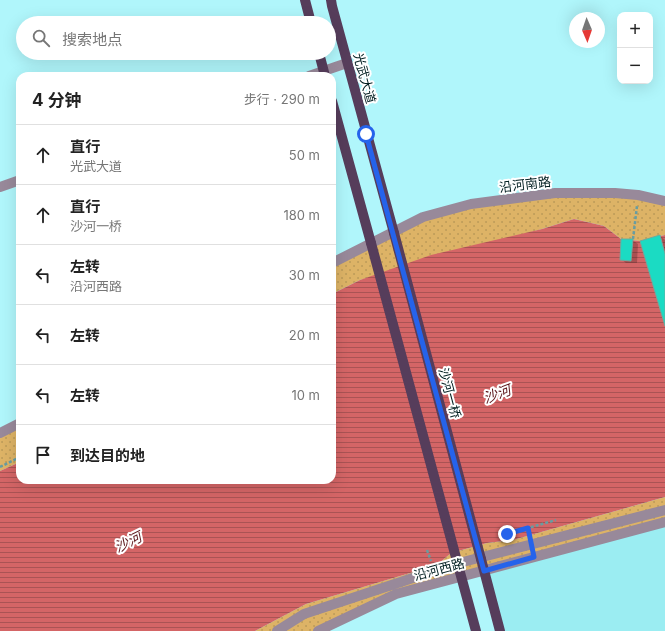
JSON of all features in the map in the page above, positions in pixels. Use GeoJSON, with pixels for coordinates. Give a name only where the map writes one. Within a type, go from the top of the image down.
{"type":"FeatureCollection","features":[{"type":"Feature","properties":{"kind":"main road"},"geometry":{"type":"LineString","coordinates":[[305,0],[309,16]]}},
{"type":"Feature","properties":{"kind":"main road","name":"光武大道"},"geometry":{"type":"LineString","coordinates":[[331,0],[335,16]]}},
{"type":"Feature","properties":{"kind":"main road","name":"光武大道"},"geometry":{"type":"LineString","coordinates":[[336,21],[394,233]]}},
{"type":"Feature","properties":{"kind":"main road"},"geometry":{"type":"LineString","coordinates":[[321,60],[324,72]]}},
{"type":"Feature","properties":{"kind":"main road"},"geometry":{"type":"LineString","coordinates":[[336,116],[476,631]]}},
{"type":"Feature","properties":{"kind":"main road","name":"沙河一桥"},"geometry":{"type":"LineString","coordinates":[[394,233],[484,571]]}},
{"type":"Feature","properties":{"kind":"main road"},"geometry":{"type":"LineString","coordinates":[[484,571],[500,631]]}},
{"type":"Feature","properties":{"kind":"street"},"geometry":{"type":"LineString","coordinates":[[326,72],[347,62]]}},
{"type":"Feature","properties":{"kind":"street"},"geometry":{"type":"LineString","coordinates":[[0,187],[16,181]]}},
{"type":"Feature","properties":{"kind":"street","name":"沿河南路"},"geometry":{"type":"LineString","coordinates":[[336,261],[394,233],[423,217],[470,204],[555,193],[615,193],[665,201]]}},
{"type":"Feature","properties":{"kind":"street"},"geometry":{"type":"LineString","coordinates":[[0,434],[16,425]]}},
{"type":"Feature","properties":{"kind":"street"},"geometry":{"type":"LineString","coordinates":[[277,631],[304,614],[455,564],[530,536],[665,510]]}},
{"type":"Feature","properties":{"kind":"street","name":"沿河西路"},"geometry":{"type":"LineString","coordinates":[[318,631],[396,594],[665,522]]}},
{"type":"Feature","properties":{"kind":"street"},"geometry":{"type":"LineString","coordinates":[[530,536],[534,557]]}},
{"type":"Feature","properties":{"kind":"path"},"geometry":{"type":"LineString","coordinates":[[633,240],[638,196]]}},
{"type":"Feature","properties":{"kind":"path"},"geometry":{"type":"LineString","coordinates":[[0,467],[16,459]]}},
{"type":"Feature","properties":{"kind":"path"},"geometry":{"type":"LineString","coordinates":[[507,534],[530,536],[556,520]]}},
{"type":"Feature","properties":{"kind":"shaded area"},"geometry":{"type":"Polygon","coordinates":[[[555,193],[665,201],[665,235],[640,241],[621,239],[604,226],[574,219],[360,280],[336,292],[336,261],[423,217],[555,193]]]}},
{"type":"Feature","properties":{"kind":"shaded area"},"geometry":{"type":"Polygon","coordinates":[[[16,425],[16,464],[0,471],[0,433],[16,425]]]}},
{"type":"Feature","properties":{"kind":"shaded area"},"geometry":{"type":"Polygon","coordinates":[[[665,497],[665,522],[396,594],[318,631],[255,631],[306,604],[437,565],[451,553],[487,543],[513,540],[665,497]]]}},
{"type":"Feature","properties":{"kind":"shaded area"},"geometry":{"type":"Polygon","coordinates":[[[665,522],[665,631],[500,631],[484,571],[665,522]]]}},
{"type":"Feature","properties":{"kind":"water","name":"沙河"},"geometry":{"type":"Polygon","coordinates":[[[574,219],[604,226],[621,239],[640,241],[665,235],[665,497],[513,540],[487,543],[451,553],[437,565],[306,604],[255,631],[0,631],[0,471],[16,464],[16,484],[336,484],[336,292],[360,280],[431,255],[542,229],[574,219]]]}},
{"type":"Feature","properties":{"kind":"building"},"geometry":{"type":"Polygon","coordinates":[[[660,235],[665,254],[665,326],[640,241],[660,235]]]}},
{"type":"Feature","properties":{"kind":"building"},"geometry":{"type":"Polygon","coordinates":[[[621,239],[633,239],[631,261],[620,260],[621,239]]]}},
{"type":"Feature","properties":{"kind":"route"},"geometry":{"type":"LineString","coordinates":[[366,134],[394,233],[484,571],[534,557],[528,528],[507,534]]}}]}
